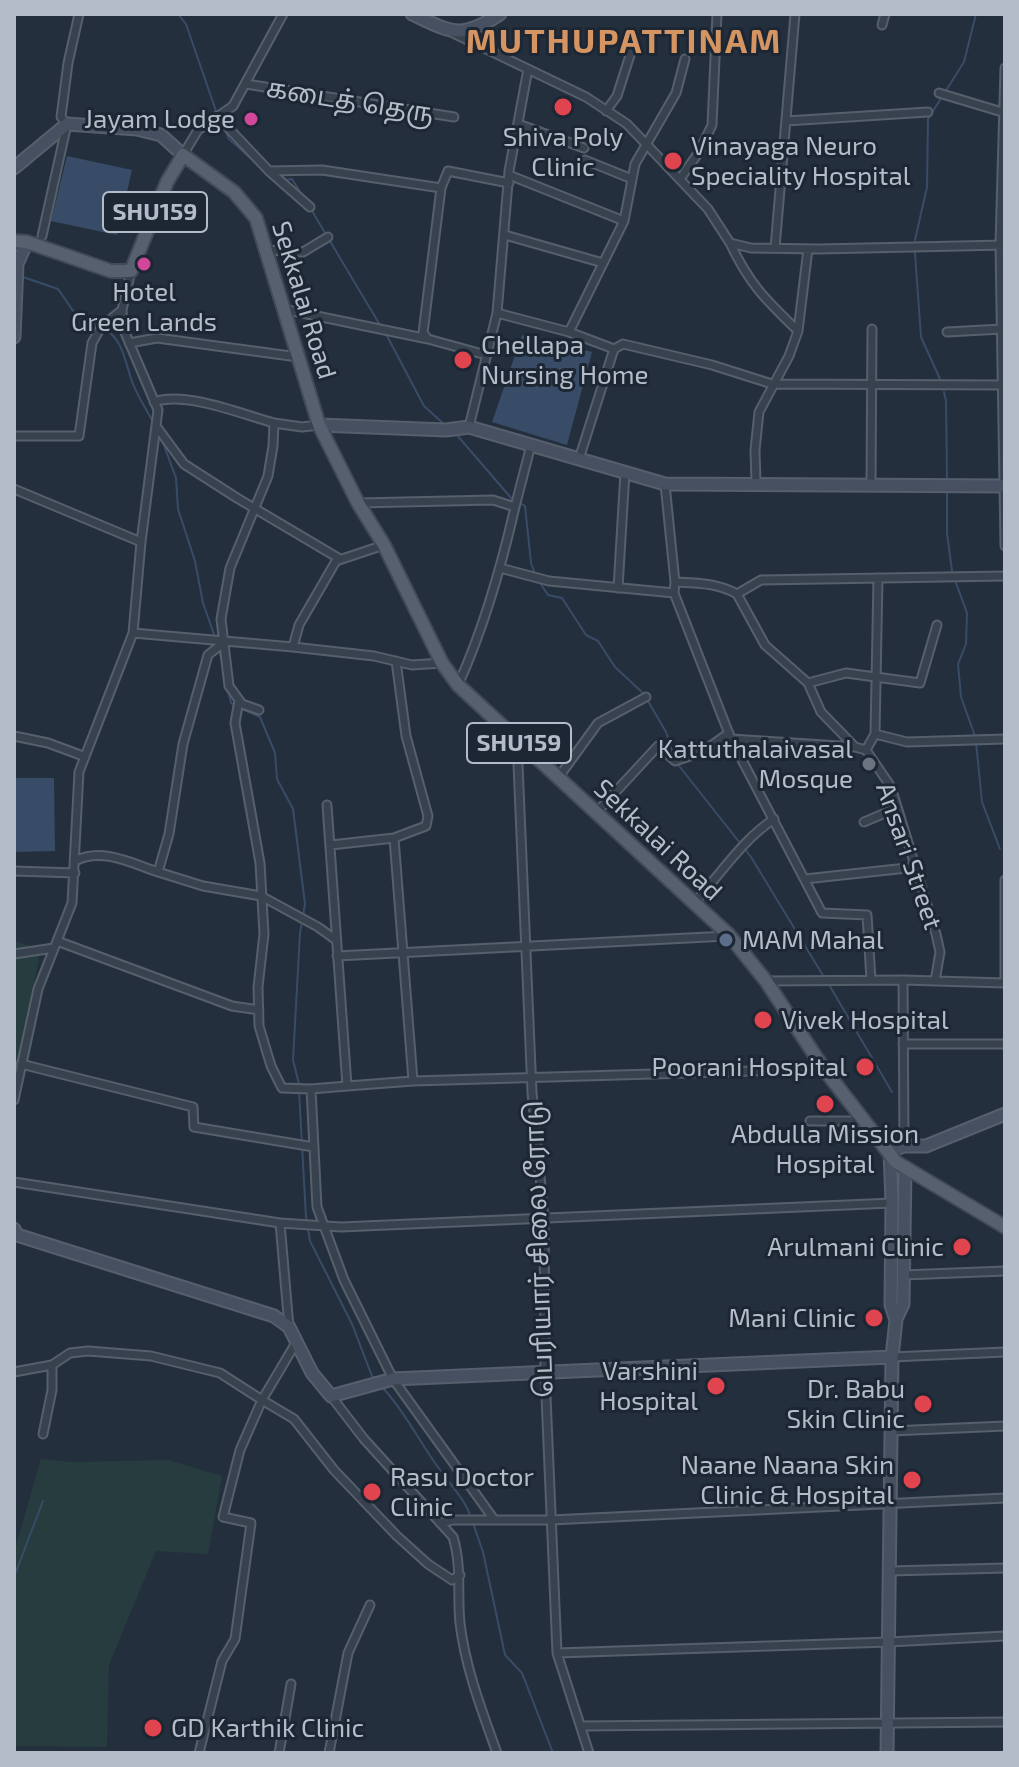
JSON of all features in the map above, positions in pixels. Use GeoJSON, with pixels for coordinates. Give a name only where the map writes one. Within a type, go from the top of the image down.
{"type":"FeatureCollection","features":[{"type":"Feature","properties":{"kind":"main road","name":"Sekkalai Road"},"geometry":{"type":"LineString","coordinates":[[183,155],[234,192],[256,218],[319,425],[358,503],[384,545],[442,663],[458,685],[729,935],[766,981],[824,1069],[863,1121],[905,1169],[1005,1227]]}},
{"type":"Feature","properties":{"kind":"main road","name":"SHU159"},"geometry":{"type":"LineString","coordinates":[[20,241],[111,271],[131,271],[167,182],[183,155]]}},
{"type":"Feature","properties":{"kind":"street"},"geometry":{"type":"LineString","coordinates":[[67,124],[61,117],[68,63],[79,14]]}},
{"type":"Feature","properties":{"kind":"street"},"geometry":{"type":"LineString","coordinates":[[14,168],[67,124],[137,129],[161,135],[183,155],[198,130],[233,106],[283,14]]}},
{"type":"Feature","properties":{"kind":"street"},"geometry":{"type":"LineString","coordinates":[[412,14],[586,97],[627,124],[708,209],[730,243],[745,275],[798,331]]}},
{"type":"Feature","properties":{"kind":"street"},"geometry":{"type":"LineString","coordinates":[[452,32],[477,29],[500,14]]}},
{"type":"Feature","properties":{"kind":"street"},"geometry":{"type":"LineString","coordinates":[[680,179],[699,152],[712,125],[717,14]]}},
{"type":"Feature","properties":{"kind":"street"},"geometry":{"type":"LineString","coordinates":[[775,248],[795,14]]}},
{"type":"Feature","properties":{"kind":"street"},"geometry":{"type":"LineString","coordinates":[[882,25],[885,14]]}},
{"type":"Feature","properties":{"kind":"street"},"geometry":{"type":"LineString","coordinates":[[606,111],[617,96],[632,49]]}},
{"type":"Feature","properties":{"kind":"street"},"geometry":{"type":"LineString","coordinates":[[569,332],[624,221],[635,164],[676,93],[685,59]]}},
{"type":"Feature","properties":{"kind":"street"},"geometry":{"type":"LineString","coordinates":[[1005,68],[1002,245],[1005,546]]}},
{"type":"Feature","properties":{"kind":"street"},"geometry":{"type":"LineString","coordinates":[[469,427],[497,313],[509,179],[528,69]]}},
{"type":"Feature","properties":{"kind":"street","name":"கடைத் தெரு"},"geometry":{"type":"LineString","coordinates":[[246,84],[454,117]]}},
{"type":"Feature","properties":{"kind":"street"},"geometry":{"type":"LineString","coordinates":[[939,93],[1003,116]]}},
{"type":"Feature","properties":{"kind":"street"},"geometry":{"type":"LineString","coordinates":[[786,121],[928,112]]}},
{"type":"Feature","properties":{"kind":"street"},"geometry":{"type":"LineString","coordinates":[[217,116],[269,171],[310,207]]}},
{"type":"Feature","properties":{"kind":"street"},"geometry":{"type":"LineString","coordinates":[[42,236],[67,124]]}},
{"type":"Feature","properties":{"kind":"street"},"geometry":{"type":"LineString","coordinates":[[518,124],[584,148]]}},
{"type":"Feature","properties":{"kind":"street"},"geometry":{"type":"LineString","coordinates":[[585,160],[632,179]]}},
{"type":"Feature","properties":{"kind":"street"},"geometry":{"type":"LineString","coordinates":[[269,171],[322,170],[441,188]]}},
{"type":"Feature","properties":{"kind":"street"},"geometry":{"type":"LineString","coordinates":[[428,339],[423,333],[441,188],[448,171],[509,179],[624,221]]}},
{"type":"Feature","properties":{"kind":"street"},"geometry":{"type":"LineString","coordinates":[[505,235],[603,263]]}},
{"type":"Feature","properties":{"kind":"street"},"geometry":{"type":"LineString","coordinates":[[265,250],[303,252],[328,237]]}},
{"type":"Feature","properties":{"kind":"street"},"geometry":{"type":"LineString","coordinates":[[14,337],[15,262],[20,241]]}},
{"type":"Feature","properties":{"kind":"street"},"geometry":{"type":"LineString","coordinates":[[730,243],[751,248],[808,249],[1002,245]]}},
{"type":"Feature","properties":{"kind":"street"},"geometry":{"type":"LineString","coordinates":[[756,483],[759,412],[789,356],[798,331],[808,249]]}},
{"type":"Feature","properties":{"kind":"street"},"geometry":{"type":"LineString","coordinates":[[14,1100],[38,989],[72,903],[79,772],[83,756],[133,633],[158,410],[123,328],[122,310],[131,271]]}},
{"type":"Feature","properties":{"kind":"street"},"geometry":{"type":"LineString","coordinates":[[283,309],[428,339],[486,355]]}},
{"type":"Feature","properties":{"kind":"street"},"geometry":{"type":"LineString","coordinates":[[14,436],[79,436],[83,389],[92,343],[101,327],[122,310]]}},
{"type":"Feature","properties":{"kind":"street"},"geometry":{"type":"LineString","coordinates":[[497,313],[569,332],[614,349]]}},
{"type":"Feature","properties":{"kind":"street"},"geometry":{"type":"LineString","coordinates":[[871,486],[872,329]]}},
{"type":"Feature","properties":{"kind":"street"},"geometry":{"type":"LineString","coordinates":[[947,332],[1002,329]]}},
{"type":"Feature","properties":{"kind":"street"},"geometry":{"type":"LineString","coordinates":[[129,343],[157,338],[298,357]]}},
{"type":"Feature","properties":{"kind":"street"},"geometry":{"type":"LineString","coordinates":[[579,459],[614,349],[623,344],[772,384],[1004,385]]}},
{"type":"Feature","properties":{"kind":"street"},"geometry":{"type":"LineString","coordinates":[[154,402],[166,397],[196,402],[274,423],[302,427],[446,430],[469,427],[665,484],[1004,486]]}},
{"type":"Feature","properties":{"kind":"street"},"geometry":{"type":"LineString","coordinates":[[259,710],[242,704],[229,686],[221,619],[230,568],[268,476],[274,423]]}},
{"type":"Feature","properties":{"kind":"street"},"geometry":{"type":"LineString","coordinates":[[156,426],[184,464],[340,559]]}},
{"type":"Feature","properties":{"kind":"street"},"geometry":{"type":"LineString","coordinates":[[458,685],[478,641],[531,445]]}},
{"type":"Feature","properties":{"kind":"street"},"geometry":{"type":"LineString","coordinates":[[618,588],[625,472]]}},
{"type":"Feature","properties":{"kind":"street"},"geometry":{"type":"LineString","coordinates":[[665,484],[674,593],[730,736],[822,913],[867,915],[871,980]]}},
{"type":"Feature","properties":{"kind":"street"},"geometry":{"type":"LineString","coordinates":[[14,489],[141,542]]}},
{"type":"Feature","properties":{"kind":"street"},"geometry":{"type":"LineString","coordinates":[[358,503],[493,500],[515,507]]}},
{"type":"Feature","properties":{"kind":"street"},"geometry":{"type":"LineString","coordinates":[[293,647],[299,625],[336,561],[384,545]]}},
{"type":"Feature","properties":{"kind":"street"},"geometry":{"type":"LineString","coordinates":[[500,568],[549,581],[674,593]]}},
{"type":"Feature","properties":{"kind":"street"},"geometry":{"type":"LineString","coordinates":[[737,594],[761,580],[1005,576]]}},
{"type":"Feature","properties":{"kind":"street"},"geometry":{"type":"LineString","coordinates":[[866,750],[875,734],[878,578]]}},
{"type":"Feature","properties":{"kind":"street"},"geometry":{"type":"LineString","coordinates":[[675,582],[709,584],[737,594],[765,645],[808,683],[821,712],[855,747]]}},
{"type":"Feature","properties":{"kind":"street"},"geometry":{"type":"LineString","coordinates":[[808,683],[846,673],[920,683],[937,625]]}},
{"type":"Feature","properties":{"kind":"street"},"geometry":{"type":"LineString","coordinates":[[133,633],[293,647],[412,665],[442,663]]}},
{"type":"Feature","properties":{"kind":"street"},"geometry":{"type":"LineString","coordinates":[[158,872],[169,834],[183,744],[208,655],[223,643]]}},
{"type":"Feature","properties":{"kind":"street"},"geometry":{"type":"LineString","coordinates":[[331,845],[394,838],[426,826],[428,816],[406,736],[396,661]]}},
{"type":"Feature","properties":{"kind":"street"},"geometry":{"type":"LineString","coordinates":[[558,778],[598,723],[646,697]]}},
{"type":"Feature","properties":{"kind":"street"},"geometry":{"type":"LineString","coordinates":[[239,700],[235,723],[260,863],[264,934],[258,987],[259,1026],[271,1066],[282,1088],[310,1089],[413,1081],[824,1069]]}},
{"type":"Feature","properties":{"kind":"street"},"geometry":{"type":"LineString","coordinates":[[875,734],[907,742],[1005,739]]}},
{"type":"Feature","properties":{"kind":"street"},"geometry":{"type":"LineString","coordinates":[[14,736],[48,743],[83,756]]}},
{"type":"Feature","properties":{"kind":"street"},"geometry":{"type":"LineString","coordinates":[[596,813],[658,746],[675,761],[702,752],[730,736]]}},
{"type":"Feature","properties":{"kind":"street","name":"Ansari Street"},"geometry":{"type":"LineString","coordinates":[[730,736],[866,750],[891,787],[916,867],[940,952],[935,981]]}},
{"type":"Feature","properties":{"kind":"street","name":"பெரியார் சிலை ரோடு"},"geometry":{"type":"LineString","coordinates":[[517,741],[532,1079],[544,1219],[545,1373],[557,1653],[589,1753]]}},
{"type":"Feature","properties":{"kind":"street"},"geometry":{"type":"LineString","coordinates":[[327,805],[347,1086]]}},
{"type":"Feature","properties":{"kind":"street"},"geometry":{"type":"LineString","coordinates":[[864,822],[897,808]]}},
{"type":"Feature","properties":{"kind":"street"},"geometry":{"type":"LineString","coordinates":[[694,903],[753,833],[774,819]]}},
{"type":"Feature","properties":{"kind":"street"},"geometry":{"type":"LineString","coordinates":[[394,838],[413,1081]]}},
{"type":"Feature","properties":{"kind":"street"},"geometry":{"type":"LineString","coordinates":[[75,861],[87,855],[108,855],[203,886],[261,896],[336,940]]}},
{"type":"Feature","properties":{"kind":"street"},"geometry":{"type":"LineString","coordinates":[[805,879],[916,867]]}},
{"type":"Feature","properties":{"kind":"street"},"geometry":{"type":"LineString","coordinates":[[14,871],[75,873]]}},
{"type":"Feature","properties":{"kind":"street"},"geometry":{"type":"LineString","coordinates":[[766,981],[1004,983],[1005,880]]}},
{"type":"Feature","properties":{"kind":"street"},"geometry":{"type":"LineString","coordinates":[[337,956],[729,935]]}},
{"type":"Feature","properties":{"kind":"street"},"geometry":{"type":"LineString","coordinates":[[14,954],[55,944],[232,1006],[259,1010]]}},
{"type":"Feature","properties":{"kind":"street"},"geometry":{"type":"LineString","coordinates":[[903,980],[904,1146]]}},
{"type":"Feature","properties":{"kind":"street"},"geometry":{"type":"LineString","coordinates":[[903,1044],[1005,1044]]}},
{"type":"Feature","properties":{"kind":"street"},"geometry":{"type":"LineString","coordinates":[[21,1064],[193,1107],[194,1127],[314,1147]]}},
{"type":"Feature","properties":{"kind":"street"},"geometry":{"type":"LineString","coordinates":[[310,1089],[317,1207],[344,1280],[393,1379],[493,1518]]}},
{"type":"Feature","properties":{"kind":"street"},"geometry":{"type":"LineString","coordinates":[[896,1320],[891,1305],[890,1151],[904,1146],[926,1146],[1005,1114]]}},
{"type":"Feature","properties":{"kind":"street"},"geometry":{"type":"LineString","coordinates":[[810,1121],[863,1121]]}},
{"type":"Feature","properties":{"kind":"street"},"geometry":{"type":"LineString","coordinates":[[887,1753],[892,1357],[896,1320],[903,1304],[905,1169]]}},
{"type":"Feature","properties":{"kind":"street"},"geometry":{"type":"LineString","coordinates":[[14,1182],[280,1223],[322,1226],[892,1203]]}},
{"type":"Feature","properties":{"kind":"street"},"geometry":{"type":"LineString","coordinates":[[280,1223],[289,1327]]}},
{"type":"Feature","properties":{"kind":"street"},"geometry":{"type":"LineString","coordinates":[[14,1229],[17,1235],[30,1240],[274,1316],[289,1327],[312,1373],[364,1439],[453,1537],[458,1553],[460,1620],[465,1653],[497,1753]]}},
{"type":"Feature","properties":{"kind":"street"},"geometry":{"type":"LineString","coordinates":[[903,1275],[1005,1271]]}},
{"type":"Feature","properties":{"kind":"street"},"geometry":{"type":"LineString","coordinates":[[199,1753],[222,1661],[235,1639],[251,1523],[223,1517],[240,1450],[262,1400],[297,1341]]}},
{"type":"Feature","properties":{"kind":"street"},"geometry":{"type":"LineString","coordinates":[[14,1372],[52,1365],[70,1353],[88,1351],[151,1356],[220,1373],[294,1419],[334,1470],[397,1536],[428,1564],[452,1580],[460,1575]]}},
{"type":"Feature","properties":{"kind":"street"},"geometry":{"type":"LineString","coordinates":[[331,1396],[393,1379],[1005,1352]]}},
{"type":"Feature","properties":{"kind":"street"},"geometry":{"type":"LineString","coordinates":[[43,1434],[52,1390],[52,1365]]}},
{"type":"Feature","properties":{"kind":"street"},"geometry":{"type":"LineString","coordinates":[[891,1431],[1005,1426]]}},
{"type":"Feature","properties":{"kind":"street"},"geometry":{"type":"LineString","coordinates":[[440,1523],[493,1518],[551,1520],[1005,1498]]}},
{"type":"Feature","properties":{"kind":"street"},"geometry":{"type":"LineString","coordinates":[[890,1571],[1005,1568]]}},
{"type":"Feature","properties":{"kind":"street"},"geometry":{"type":"LineString","coordinates":[[329,1753],[348,1653],[370,1605]]}},
{"type":"Feature","properties":{"kind":"street"},"geometry":{"type":"LineString","coordinates":[[557,1653],[1005,1636]]}},
{"type":"Feature","properties":{"kind":"street"},"geometry":{"type":"LineString","coordinates":[[279,1753],[291,1684]]}},
{"type":"Feature","properties":{"kind":"street"},"geometry":{"type":"LineString","coordinates":[[581,1726],[1005,1722]]}},
{"type":"Feature","properties":{"kind":"green space"},"geometry":{"type":"Polygon","coordinates":[[[14,940],[37,949],[39,959],[14,1084],[14,940]]]}},
{"type":"Feature","properties":{"kind":"green space"},"geometry":{"type":"Polygon","coordinates":[[[41,1459],[72,1462],[168,1460],[222,1476],[208,1554],[156,1551],[109,1665],[107,1747],[14,1746],[14,1552],[41,1459]]]}},
{"type":"Feature","properties":{"kind":"water"},"geometry":{"type":"Polygon","coordinates":[[[67,156],[132,170],[117,235],[51,221],[67,156]]]}},
{"type":"Feature","properties":{"kind":"water"},"geometry":{"type":"Polygon","coordinates":[[[522,335],[592,352],[567,445],[492,422],[522,335]]]}},
{"type":"Feature","properties":{"kind":"water"},"geometry":{"type":"Polygon","coordinates":[[[14,778],[54,778],[55,851],[14,852],[14,778]]]}},
{"type":"Feature","properties":{"kind":"waterway"},"geometry":{"type":"LineString","coordinates":[[178,14],[186,24],[216,111]]}},
{"type":"Feature","properties":{"kind":"waterway"},"geometry":{"type":"LineString","coordinates":[[915,240],[927,187],[928,119],[964,62],[976,14]]}},
{"type":"Feature","properties":{"kind":"waterway"},"geometry":{"type":"LineString","coordinates":[[224,128],[229,139],[257,164]]}},
{"type":"Feature","properties":{"kind":"waterway"},"geometry":{"type":"LineString","coordinates":[[285,180],[292,179],[302,195]]}},
{"type":"Feature","properties":{"kind":"waterway"},"geometry":{"type":"LineString","coordinates":[[312,211],[380,325]]}},
{"type":"Feature","properties":{"kind":"waterway"},"geometry":{"type":"LineString","coordinates":[[915,253],[921,337],[940,379]]}},
{"type":"Feature","properties":{"kind":"waterway"},"geometry":{"type":"LineString","coordinates":[[23,277],[58,289],[76,315],[98,326]]}},
{"type":"Feature","properties":{"kind":"waterway"},"geometry":{"type":"LineString","coordinates":[[104,329],[120,346],[135,389],[154,424]]}},
{"type":"Feature","properties":{"kind":"waterway"},"geometry":{"type":"LineString","coordinates":[[386,334],[424,406],[445,425]]}},
{"type":"Feature","properties":{"kind":"waterway"},"geometry":{"type":"LineString","coordinates":[[944,392],[947,479]]}},
{"type":"Feature","properties":{"kind":"waterway"},"geometry":{"type":"LineString","coordinates":[[456,434],[512,499]]}},
{"type":"Feature","properties":{"kind":"waterway"},"geometry":{"type":"LineString","coordinates":[[162,440],[176,478],[178,509],[215,637]]}},
{"type":"Feature","properties":{"kind":"waterway"},"geometry":{"type":"LineString","coordinates":[[947,493],[947,533],[952,571]]}},
{"type":"Feature","properties":{"kind":"waterway"},"geometry":{"type":"LineString","coordinates":[[518,502],[525,506],[535,574]]}},
{"type":"Feature","properties":{"kind":"waterway"},"geometry":{"type":"LineString","coordinates":[[538,580],[548,595],[562,598],[586,635],[598,641],[615,667],[645,695]]}},
{"type":"Feature","properties":{"kind":"waterway"},"geometry":{"type":"LineString","coordinates":[[956,583],[967,613],[966,644],[958,664],[961,697],[975,736]]}},
{"type":"Feature","properties":{"kind":"waterway"},"geometry":{"type":"LineString","coordinates":[[219,651],[223,664]]}},
{"type":"Feature","properties":{"kind":"waterway"},"geometry":{"type":"LineString","coordinates":[[228,690],[234,705]]}},
{"type":"Feature","properties":{"kind":"waterway"},"geometry":{"type":"LineString","coordinates":[[648,701],[666,732],[674,756]]}},
{"type":"Feature","properties":{"kind":"waterway"},"geometry":{"type":"LineString","coordinates":[[240,708],[260,717],[275,753],[277,779],[293,809],[305,904],[300,933],[293,1060],[299,1084]]}},
{"type":"Feature","properties":{"kind":"waterway"},"geometry":{"type":"LineString","coordinates":[[976,742],[982,802],[1000,849]]}},
{"type":"Feature","properties":{"kind":"waterway"},"geometry":{"type":"LineString","coordinates":[[676,762],[751,857],[824,977]]}},
{"type":"Feature","properties":{"kind":"waterway"},"geometry":{"type":"LineString","coordinates":[[828,983],[892,1092]]}},
{"type":"Feature","properties":{"kind":"waterway"},"geometry":{"type":"LineString","coordinates":[[299,1091],[310,1241],[376,1380]]}},
{"type":"Feature","properties":{"kind":"waterway"},"geometry":{"type":"LineString","coordinates":[[383,1388],[461,1498],[471,1517]]}},
{"type":"Feature","properties":{"kind":"waterway"},"geometry":{"type":"LineString","coordinates":[[14,1577],[43,1501]]}},
{"type":"Feature","properties":{"kind":"waterway"},"geometry":{"type":"LineString","coordinates":[[473,1523],[483,1552],[505,1655],[522,1673],[553,1753]]}},
{"type":"Feature","properties":{"kind":"place","name":"Shiva Poly Clinic"},"geometry":{"type":"Point","coordinates":[563,107]}},
{"type":"Feature","properties":{"kind":"place","name":"Jayam Lodge"},"geometry":{"type":"Point","coordinates":[251,119]}},
{"type":"Feature","properties":{"kind":"place","name":"Vinayaga Neuro Speciality Hospital"},"geometry":{"type":"Point","coordinates":[673,161]}},
{"type":"Feature","properties":{"kind":"place","name":"Hotel Green Lands"},"geometry":{"type":"Point","coordinates":[144,264]}},
{"type":"Feature","properties":{"kind":"place","name":"Chellapa Nursing Home"},"geometry":{"type":"Point","coordinates":[463,360]}},
{"type":"Feature","properties":{"kind":"place","name":"Kattuthalaivasal Mosque"},"geometry":{"type":"Point","coordinates":[869,764]}},
{"type":"Feature","properties":{"kind":"place","name":"MAM Mahal"},"geometry":{"type":"Point","coordinates":[726,940]}},
{"type":"Feature","properties":{"kind":"place","name":"Vivek Hospital"},"geometry":{"type":"Point","coordinates":[763,1020]}},
{"type":"Feature","properties":{"kind":"place","name":"Poorani Hospital"},"geometry":{"type":"Point","coordinates":[865,1067]}},
{"type":"Feature","properties":{"kind":"place","name":"Abdulla Mission Hospital"},"geometry":{"type":"Point","coordinates":[825,1104]}},
{"type":"Feature","properties":{"kind":"place","name":"Arulmani Clinic"},"geometry":{"type":"Point","coordinates":[962,1247]}},
{"type":"Feature","properties":{"kind":"place","name":"Mani Clinic"},"geometry":{"type":"Point","coordinates":[874,1318]}},
{"type":"Feature","properties":{"kind":"place","name":"Varshini Hospital"},"geometry":{"type":"Point","coordinates":[716,1386]}},
{"type":"Feature","properties":{"kind":"place","name":"Dr. Babu Skin Clinic"},"geometry":{"type":"Point","coordinates":[923,1404]}},
{"type":"Feature","properties":{"kind":"place","name":"Naane Naana Skin Clinic & Hospital"},"geometry":{"type":"Point","coordinates":[912,1480]}},
{"type":"Feature","properties":{"kind":"place","name":"Rasu Doctor Clinic"},"geometry":{"type":"Point","coordinates":[372,1492]}},
{"type":"Feature","properties":{"kind":"place","name":"GD Karthik Clinic"},"geometry":{"type":"Point","coordinates":[153,1728]}},
{"type":"Feature","properties":{"kind":"district","name":"MUTHUPATTINAM"},"geometry":{"type":"Point","coordinates":[624,42]}}]}
